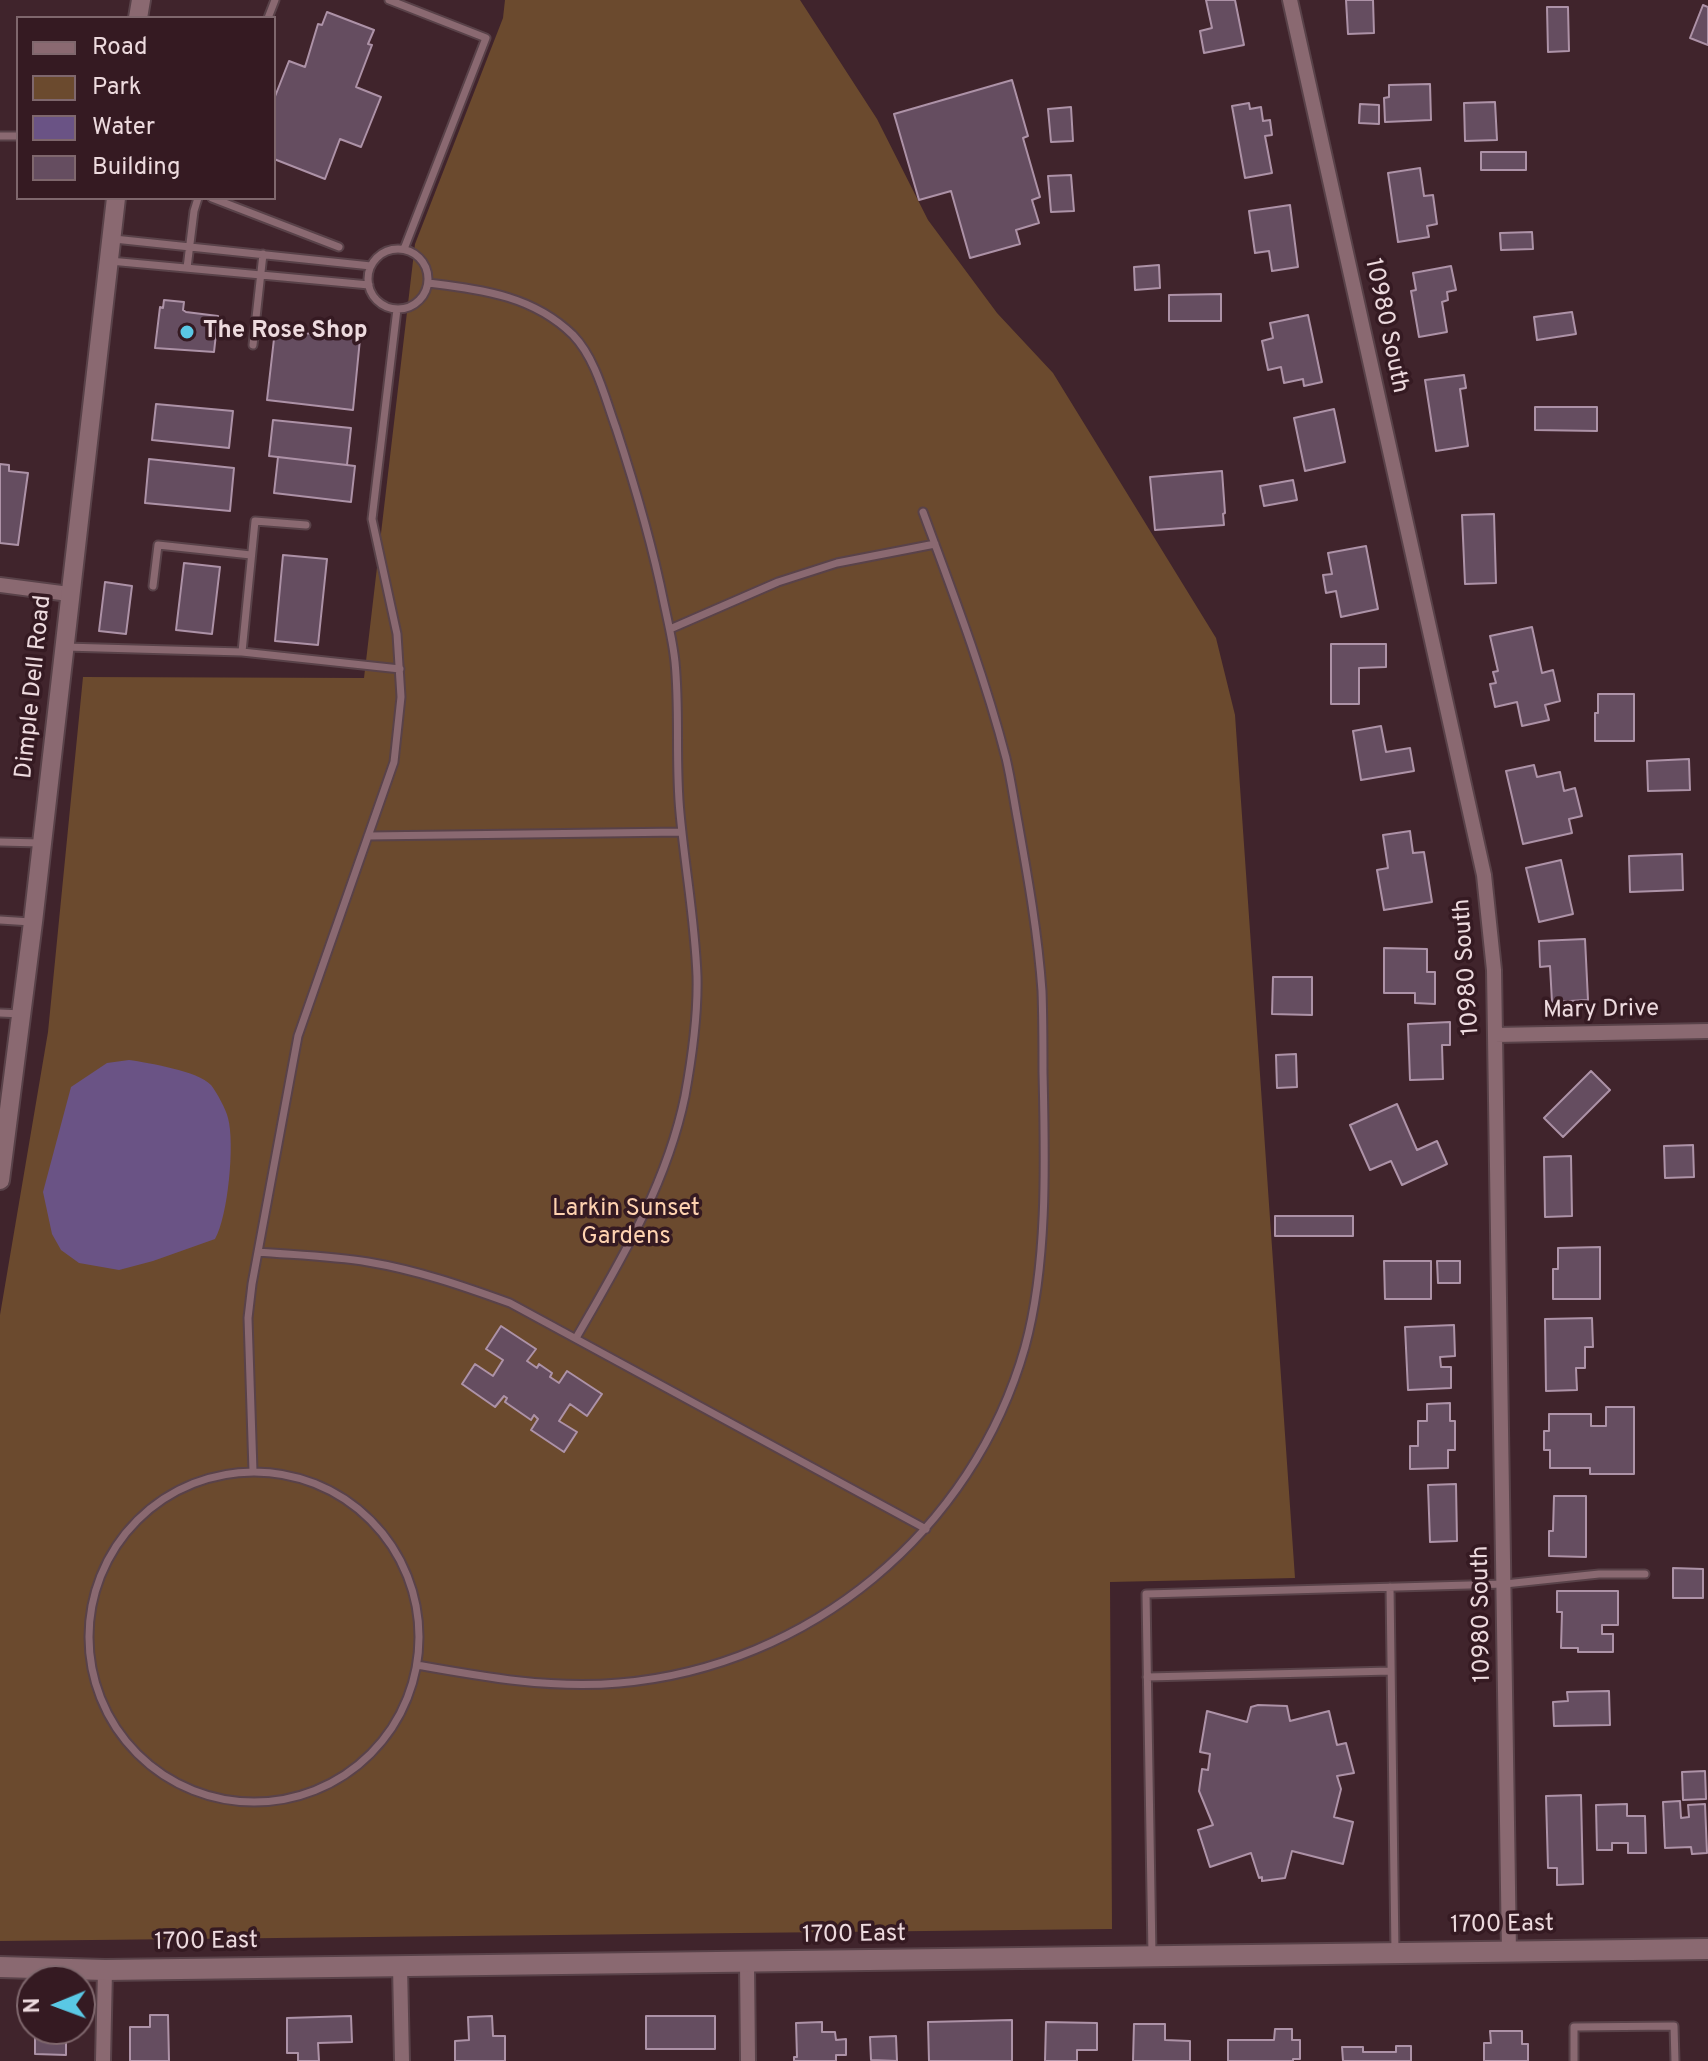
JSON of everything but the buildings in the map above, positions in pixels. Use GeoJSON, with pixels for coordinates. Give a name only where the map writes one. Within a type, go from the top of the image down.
{"type":"FeatureCollection","features":[{"type":"Feature","properties":{"kind":"main road","name":"1700 East"},"geometry":{"type":"LineString","coordinates":[[0,1967],[105,1970],[1708,1949]]}},
{"type":"Feature","properties":{"kind":"street","name":"10980 South"},"geometry":{"type":"LineString","coordinates":[[1290,0],[1484,875],[1492,941],[1509,1953]]}},
{"type":"Feature","properties":{"kind":"street","name":"Dimple Dell Road"},"geometry":{"type":"LineString","coordinates":[[0,1180],[8,1070],[22,1014],[116,200]]}},
{"type":"Feature","properties":{"kind":"street"},"geometry":{"type":"LineString","coordinates":[[0,585],[69,594]]}},
{"type":"Feature","properties":{"kind":"street","name":"Mary Drive"},"geometry":{"type":"LineString","coordinates":[[1495,1035],[1708,1031]]}},
{"type":"Feature","properties":{"kind":"street"},"geometry":{"type":"LineString","coordinates":[[747,1963],[748,2061]]}},
{"type":"Feature","properties":{"kind":"street"},"geometry":{"type":"LineString","coordinates":[[400,1966],[402,2061]]}},
{"type":"Feature","properties":{"kind":"street"},"geometry":{"type":"LineString","coordinates":[[103,2061],[105,1970]]}},
{"type":"Feature","properties":{"kind":"lane"},"geometry":{"type":"LineString","coordinates":[[389,0],[486,38],[404,249]]}},
{"type":"Feature","properties":{"kind":"lane"},"geometry":{"type":"LineString","coordinates":[[187,268],[197,200]]}},
{"type":"Feature","properties":{"kind":"lane"},"geometry":{"type":"LineString","coordinates":[[217,200],[339,247]]}},
{"type":"Feature","properties":{"kind":"lane"},"geometry":{"type":"LineString","coordinates":[[111,239],[371,266]]}},
{"type":"Feature","properties":{"kind":"lane"},"geometry":{"type":"LineString","coordinates":[[404,249],[421,259],[428,283],[415,303],[397,309],[379,302],[369,285],[371,266],[385,252],[404,249]]}},
{"type":"Feature","properties":{"kind":"lane"},"geometry":{"type":"LineString","coordinates":[[253,345],[263,254]]}},
{"type":"Feature","properties":{"kind":"lane"},"geometry":{"type":"LineString","coordinates":[[108,261],[369,285]]}},
{"type":"Feature","properties":{"kind":"lane"},"geometry":{"type":"LineString","coordinates":[[331,282],[334,262]]}},
{"type":"Feature","properties":{"kind":"lane"},"geometry":{"type":"LineString","coordinates":[[428,283],[507,295],[533,306],[575,337],[603,390],[637,490],[655,557],[675,660],[682,832],[694,922],[697,979],[693,1039],[684,1098],[644,1215],[576,1338]]}},
{"type":"Feature","properties":{"kind":"lane"},"geometry":{"type":"LineString","coordinates":[[253,1471],[248,1318],[298,1036],[394,762],[399,730],[397,634],[372,519],[397,309]]}},
{"type":"Feature","properties":{"kind":"lane"},"geometry":{"type":"LineString","coordinates":[[417,1665],[524,1682],[618,1684],[664,1678],[709,1667],[798,1632],[880,1575],[926,1529],[962,1484],[1000,1413],[1025,1346],[1039,1273],[1044,1112],[1042,992],[1031,890],[1007,761],[972,644],[923,512]]}},
{"type":"Feature","properties":{"kind":"lane"},"geometry":{"type":"LineString","coordinates":[[242,652],[255,521],[306,525]]}},
{"type":"Feature","properties":{"kind":"lane"},"geometry":{"type":"LineString","coordinates":[[670,629],[778,582],[837,563],[935,544]]}},
{"type":"Feature","properties":{"kind":"lane"},"geometry":{"type":"LineString","coordinates":[[153,586],[158,545],[251,555]]}},
{"type":"Feature","properties":{"kind":"lane"},"geometry":{"type":"LineString","coordinates":[[63,647],[242,652],[400,669]]}},
{"type":"Feature","properties":{"kind":"lane"},"geometry":{"type":"LineString","coordinates":[[368,836],[682,832]]}},
{"type":"Feature","properties":{"kind":"lane"},"geometry":{"type":"LineString","coordinates":[[0,842],[42,844]]}},
{"type":"Feature","properties":{"kind":"lane"},"geometry":{"type":"LineString","coordinates":[[0,920],[33,922]]}},
{"type":"Feature","properties":{"kind":"lane"},"geometry":{"type":"LineString","coordinates":[[0,1013],[22,1014]]}},
{"type":"Feature","properties":{"kind":"lane"},"geometry":{"type":"LineString","coordinates":[[258,1252],[368,1262],[458,1284],[510,1303],[926,1529]]}},
{"type":"Feature","properties":{"kind":"lane"},"geometry":{"type":"LineString","coordinates":[[253,1471],[290,1476],[321,1486],[358,1507],[379,1527],[399,1555],[413,1586],[420,1625],[417,1665],[406,1704],[392,1731],[374,1753],[343,1776],[309,1793],[252,1803],[212,1797],[179,1786],[137,1754],[113,1723],[100,1699],[92,1666],[88,1626],[98,1582],[115,1545],[165,1497],[203,1481],[253,1471]]}},
{"type":"Feature","properties":{"kind":"lane"},"geometry":{"type":"LineString","coordinates":[[1152,1958],[1146,1594],[1505,1584],[1599,1574],[1645,1574]]}},
{"type":"Feature","properties":{"kind":"lane"},"geometry":{"type":"LineString","coordinates":[[1390,1587],[1395,1954]]}},
{"type":"Feature","properties":{"kind":"lane"},"geometry":{"type":"LineString","coordinates":[[1147,1677],[1391,1671]]}},
{"type":"Feature","properties":{"kind":"lane"},"geometry":{"type":"LineString","coordinates":[[1574,2061],[1574,2027],[1674,2026],[1675,2061]]}},
{"type":"Feature","properties":{"kind":"green space","name":"Larkin Sunset Gardens"},"geometry":{"type":"Polygon","coordinates":[[[505,0],[800,0],[877,119],[928,220],[997,313],[1053,373],[1216,638],[1235,715],[1295,1578],[1110,1582],[1112,1929],[0,1941],[0,1315],[48,1032],[83,677],[364,678],[415,244],[503,18],[505,0]]]}},
{"type":"Feature","properties":{"kind":"water"},"geometry":{"type":"Polygon","coordinates":[[[129,1060],[185,1072],[211,1085],[228,1118],[230,1161],[224,1214],[215,1239],[119,1270],[79,1263],[61,1250],[52,1234],[43,1192],[71,1087],[107,1063],[129,1060]]]}},
{"type":"Feature","properties":{"kind":"place","name":"The Rose Shop"},"geometry":{"type":"Point","coordinates":[187,332]}}]}
